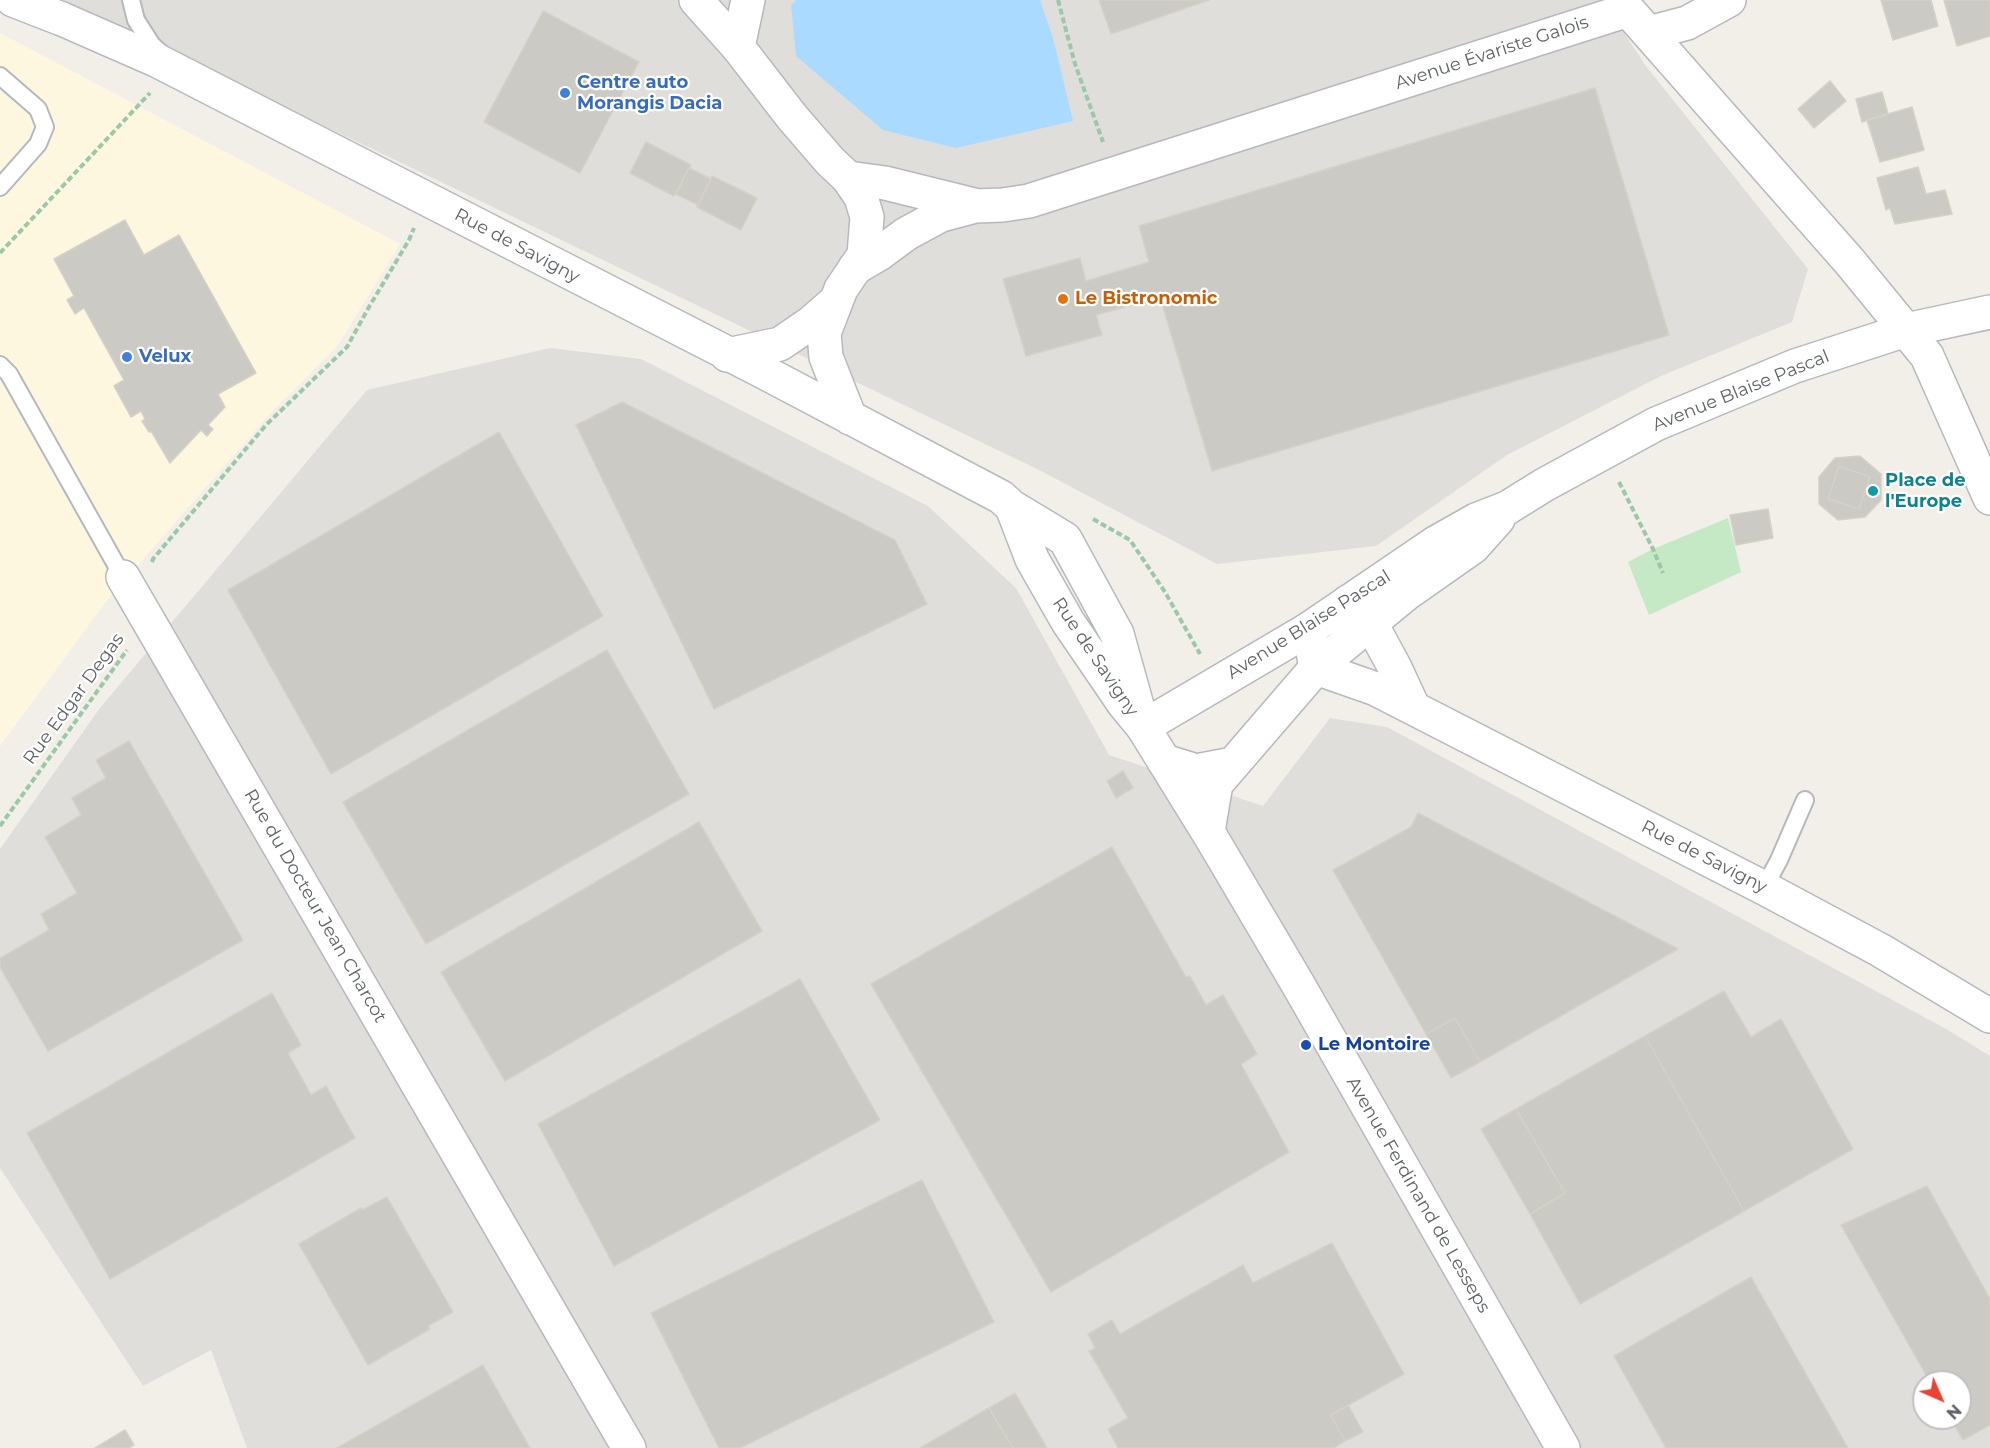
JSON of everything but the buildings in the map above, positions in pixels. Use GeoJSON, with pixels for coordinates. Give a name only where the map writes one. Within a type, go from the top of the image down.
{"type":"FeatureCollection","features":[{"type":"Feature","properties":{"kind":"street","name":"Rue de Savigny"},"geometry":{"type":"LineString","coordinates":[[13,0],[158,61],[762,371],[1001,497],[1012,507],[1032,559],[1068,622],[1124,704],[1143,727]]}},
{"type":"Feature","properties":{"kind":"street","name":"Avenue Évariste Galois"},"geometry":{"type":"LineString","coordinates":[[696,0],[738,47],[792,117],[848,178],[861,197],[867,217],[864,255],[841,289],[824,333],[826,357],[850,418]]}},
{"type":"Feature","properties":{"kind":"street"},"geometry":{"type":"LineString","coordinates":[[738,47],[748,0]]}},
{"type":"Feature","properties":{"kind":"street","name":"Avenue Évariste Galois"},"geometry":{"type":"LineString","coordinates":[[855,268],[906,234],[941,215],[975,206],[1029,201],[1633,14],[1687,23],[1729,0]]}},
{"type":"Feature","properties":{"kind":"street"},"geometry":{"type":"LineString","coordinates":[[1633,14],[1842,253],[1927,356],[1990,498]]}},
{"type":"Feature","properties":{"kind":"street","name":"Avenue Évariste Galois"},"geometry":{"type":"LineString","coordinates":[[848,178],[885,183],[975,206]]}},
{"type":"Feature","properties":{"kind":"street"},"geometry":{"type":"LineString","coordinates":[[728,355],[780,344],[812,322],[837,300]]}},
{"type":"Feature","properties":{"kind":"street","name":"Avenue Blaise Pascal"},"geometry":{"type":"LineString","coordinates":[[1143,727],[1309,629],[1406,594],[1473,547],[1507,508],[1544,485],[1656,424],[1795,366],[1906,330],[1990,312]]}},
{"type":"Feature","properties":{"kind":"street","name":"Rue du Docteur Jean Charcot"},"geometry":{"type":"LineString","coordinates":[[123,577],[629,1448]]}},
{"type":"Feature","properties":{"kind":"street"},"geometry":{"type":"LineString","coordinates":[[1359,612],[1395,668],[1413,707]]}},
{"type":"Feature","properties":{"kind":"street","name":"Avenue Blaise Pascal"},"geometry":{"type":"LineString","coordinates":[[1208,831],[1216,784],[1316,668],[1359,612]]}},
{"type":"Feature","properties":{"kind":"street"},"geometry":{"type":"LineString","coordinates":[[1309,629],[1316,668]]}},
{"type":"Feature","properties":{"kind":"street","name":"Rue de Savigny"},"geometry":{"type":"LineString","coordinates":[[1316,668],[1376,689],[1413,707],[1764,888],[1880,950],[1990,1016]]}},
{"type":"Feature","properties":{"kind":"street","name":"Avenue Ferdinand de Lesseps"},"geometry":{"type":"LineString","coordinates":[[1143,727],[1208,831],[1311,1007],[1563,1448]]}},
{"type":"Feature","properties":{"kind":"street"},"geometry":{"type":"LineString","coordinates":[[1164,761],[1196,771],[1233,764]]}},
{"type":"Feature","properties":{"kind":"lane"},"geometry":{"type":"LineString","coordinates":[[131,0],[136,20],[152,45],[190,78]]}},
{"type":"Feature","properties":{"kind":"lane"},"geometry":{"type":"LineString","coordinates":[[0,76],[38,109],[45,127],[38,144],[0,187]]}},
{"type":"Feature","properties":{"kind":"lane","name":"Rue du Docteur Jean Charcot"},"geometry":{"type":"LineString","coordinates":[[0,365],[9,374],[123,577]]}},
{"type":"Feature","properties":{"kind":"lane"},"geometry":{"type":"LineString","coordinates":[[1764,888],[1805,800]]}},
{"type":"Feature","properties":{"kind":"path"},"geometry":{"type":"LineString","coordinates":[[1058,0],[1075,64],[1115,174]]}},
{"type":"Feature","properties":{"kind":"path"},"geometry":{"type":"LineString","coordinates":[[0,253],[151,93],[190,78]]}},
{"type":"Feature","properties":{"kind":"path"},"geometry":{"type":"LineString","coordinates":[[148,618],[153,559],[266,425],[347,347],[416,224],[435,202]]}},
{"type":"Feature","properties":{"kind":"path"},"geometry":{"type":"LineString","coordinates":[[1608,451],[1618,480],[1653,549],[1662,573]]}},
{"type":"Feature","properties":{"kind":"path","name":"Rue Edgar Degas"},"geometry":{"type":"LineString","coordinates":[[0,826],[148,618]]}},
{"type":"Feature","properties":{"kind":"shaded area"},"geometry":{"type":"Polygon","coordinates":[[[63,0],[1602,0],[1646,66],[1808,269],[1792,322],[1661,376],[1507,455],[1376,546],[1217,564],[1039,470],[63,0]]]}},
{"type":"Feature","properties":{"kind":"shaded area"},"geometry":{"type":"Polygon","coordinates":[[[0,33],[400,244],[338,345],[268,416],[105,603],[0,746],[0,33]]]}},
{"type":"Feature","properties":{"kind":"shaded area"},"geometry":{"type":"Polygon","coordinates":[[[550,348],[641,359],[928,506],[1016,588],[1109,755],[1263,806],[1330,718],[1387,727],[1948,1030],[1990,1056],[1990,1448],[247,1448],[211,1350],[143,1386],[0,1168],[0,849],[100,708],[367,390],[550,348]]]}},
{"type":"Feature","properties":{"kind":"green space"},"geometry":{"type":"Polygon","coordinates":[[[1728,518],[1741,572],[1649,615],[1628,562],[1653,549],[1728,518]]]}},
{"type":"Feature","properties":{"kind":"water"},"geometry":{"type":"Polygon","coordinates":[[[796,0],[1040,0],[1053,38],[1073,121],[956,148],[883,130],[796,56],[791,5],[796,0]]]}},
{"type":"Feature","properties":{"kind":"place","name":"Centre auto Morangis Dacia"},"geometry":{"type":"Point","coordinates":[565,93]}},
{"type":"Feature","properties":{"kind":"place","name":"Le Bistronomic"},"geometry":{"type":"Point","coordinates":[1063,299]}},
{"type":"Feature","properties":{"kind":"place","name":"Velux"},"geometry":{"type":"Point","coordinates":[127,357]}},
{"type":"Feature","properties":{"kind":"place","name":"Place de l'Europe"},"geometry":{"type":"Point","coordinates":[1873,491]}},
{"type":"Feature","properties":{"kind":"place","name":"Le Montoire"},"geometry":{"type":"Point","coordinates":[1306,1045]}}]}
